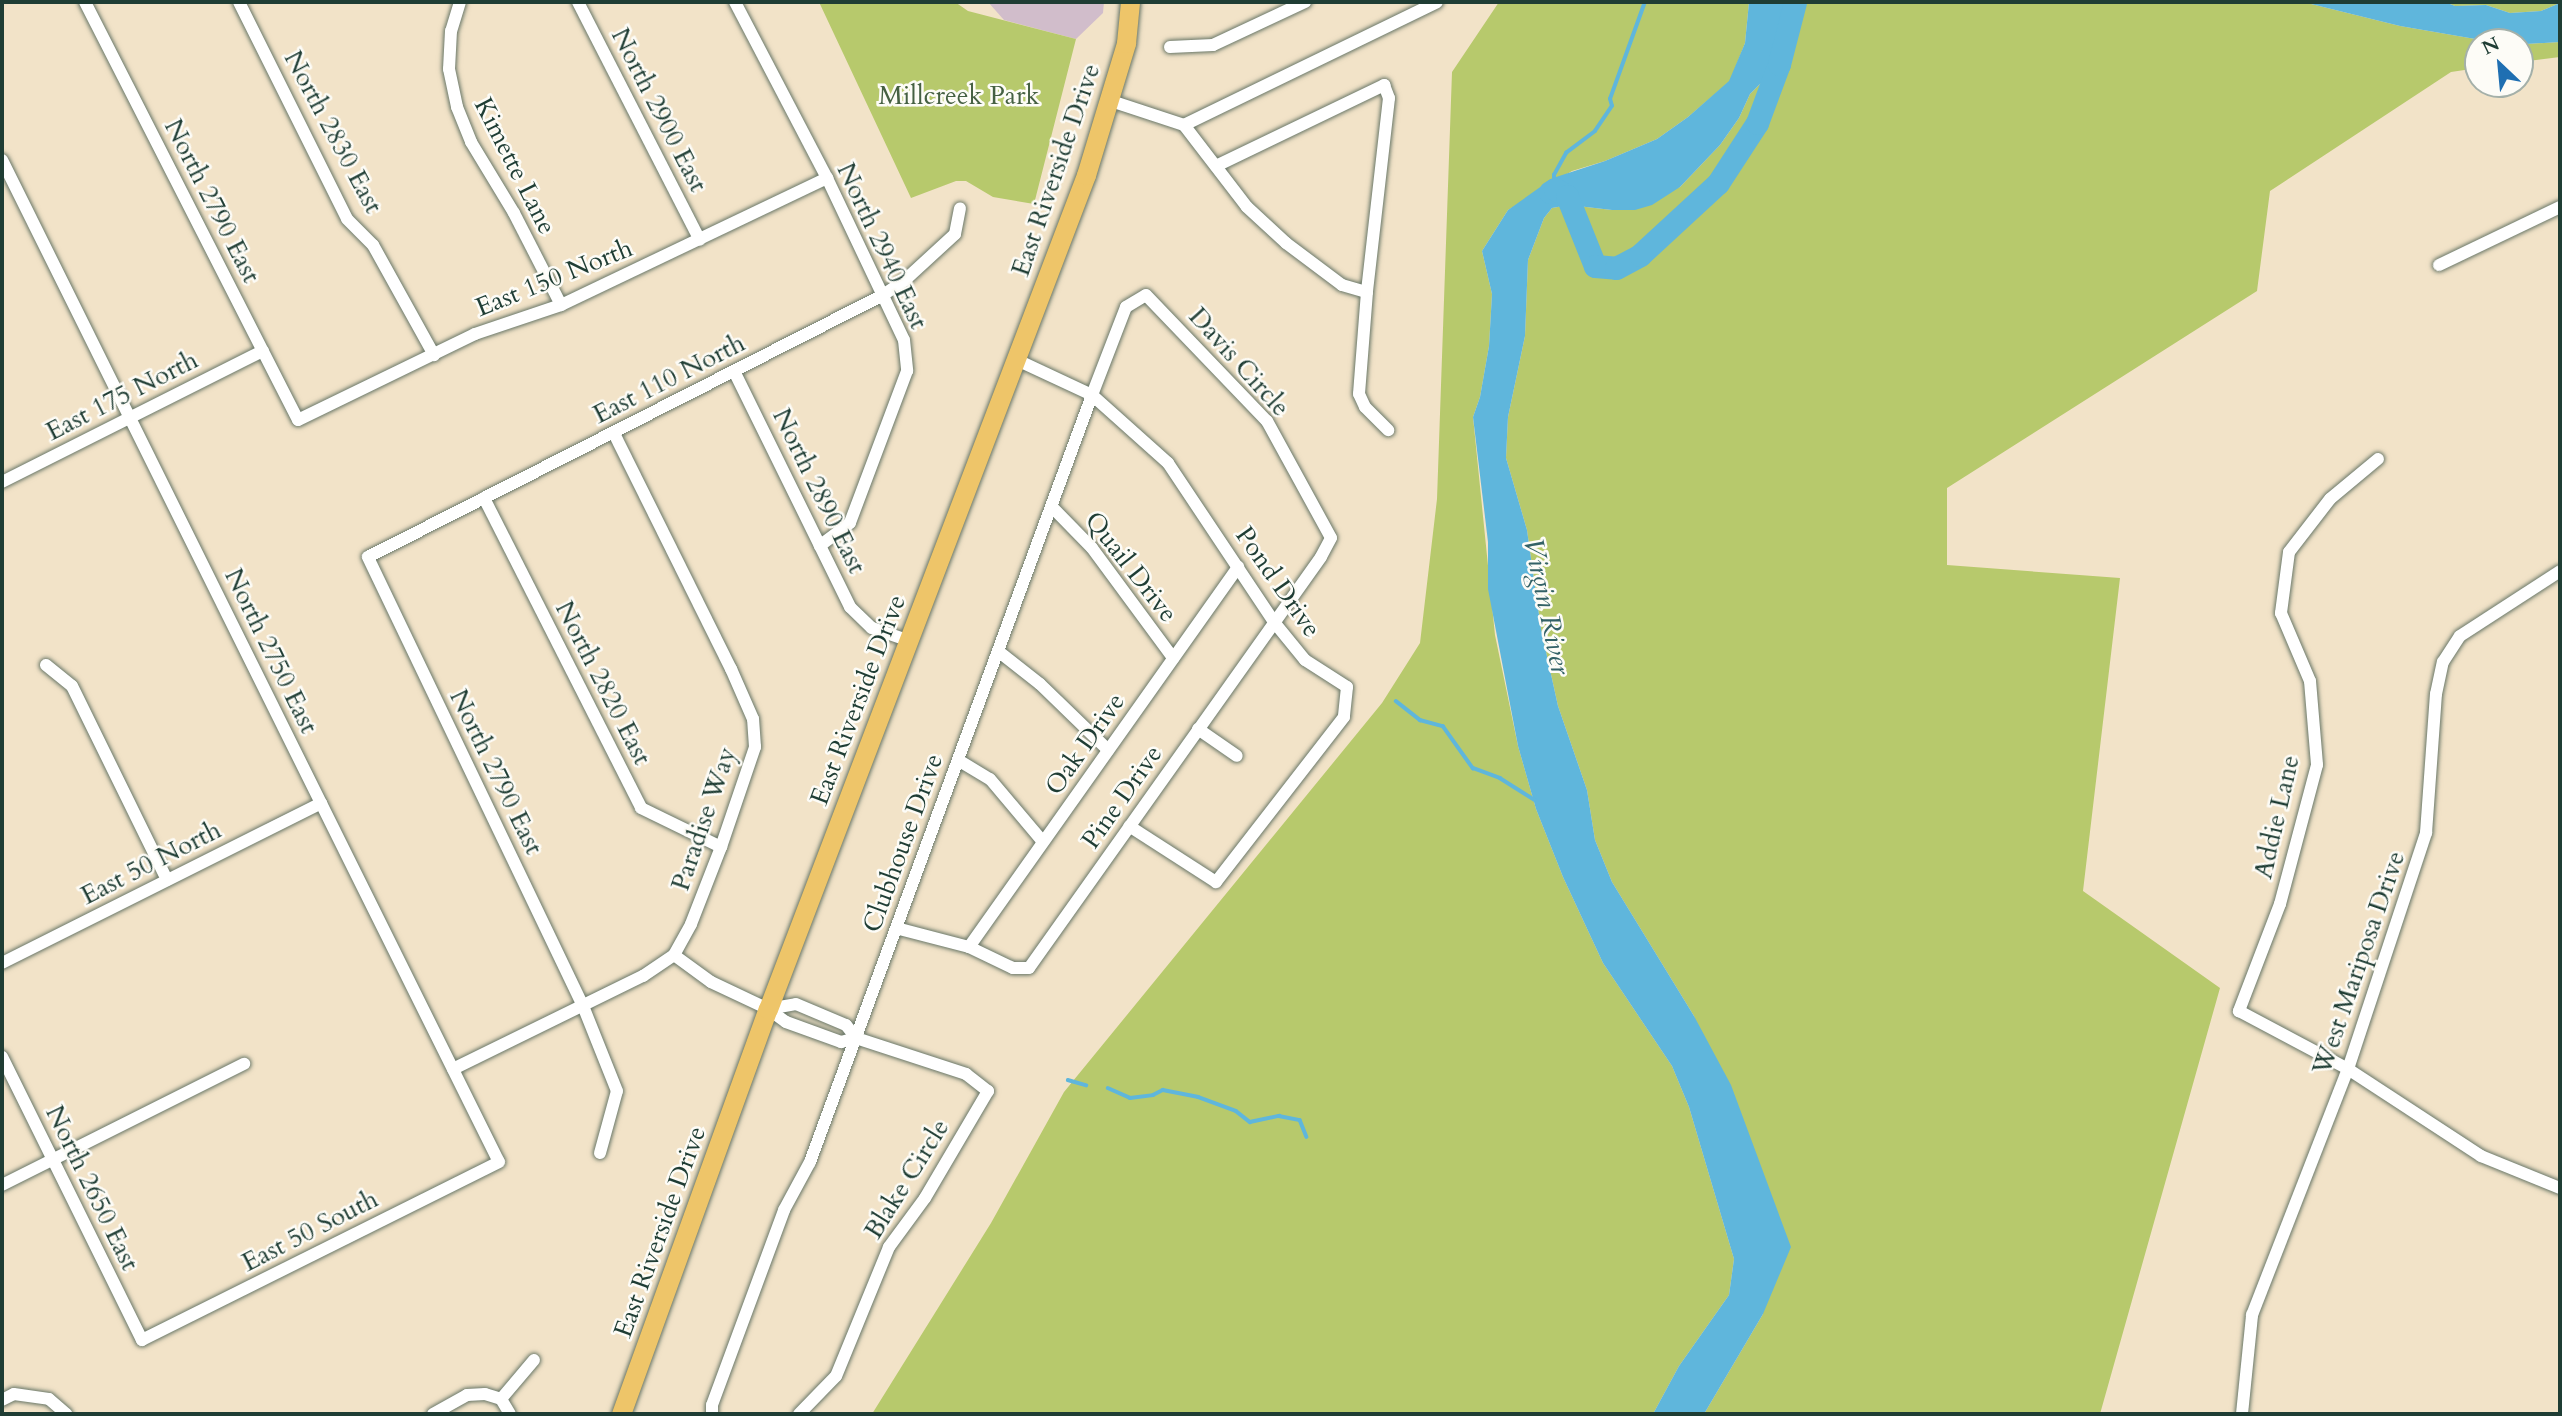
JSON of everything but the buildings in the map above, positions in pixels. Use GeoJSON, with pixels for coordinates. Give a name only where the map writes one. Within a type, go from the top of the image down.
{"type":"FeatureCollection","features":[{"type":"Feature","properties":{"kind":"main road","name":"East Riverside Drive"},"geometry":{"type":"LineString","coordinates":[[621,1414],[768,1009],[1086,176],[1126,43],[1130,2]]}},
{"type":"Feature","properties":{"kind":"street","name":"North 2790 East"},"geometry":{"type":"LineString","coordinates":[[85,2],[298,421]]}},
{"type":"Feature","properties":{"kind":"street","name":"North 2830 East"},"geometry":{"type":"LineString","coordinates":[[239,2],[347,219],[373,245],[433,355]]}},
{"type":"Feature","properties":{"kind":"street","name":"Kimette Lane"},"geometry":{"type":"LineString","coordinates":[[460,2],[450,30],[449,69],[457,107],[471,142],[514,213],[561,305]]}},
{"type":"Feature","properties":{"kind":"street","name":"North 2900 East"},"geometry":{"type":"LineString","coordinates":[[578,2],[700,240]]}},
{"type":"Feature","properties":{"kind":"street","name":"North 2940 East"},"geometry":{"type":"LineString","coordinates":[[735,2],[827,178],[904,340],[907,371],[850,523],[820,546]]}},
{"type":"Feature","properties":{"kind":"street"},"geometry":{"type":"LineString","coordinates":[[1170,47],[1213,46],[1305,2]]}},
{"type":"Feature","properties":{"kind":"street"},"geometry":{"type":"LineString","coordinates":[[1184,125],[1437,2]]}},
{"type":"Feature","properties":{"kind":"street"},"geometry":{"type":"LineString","coordinates":[[1216,166],[1384,85],[1389,98],[1367,292],[1359,394],[1365,407],[1388,430]]}},
{"type":"Feature","properties":{"kind":"street"},"geometry":{"type":"LineString","coordinates":[[1108,100],[1184,125],[1247,207],[1286,243],[1342,285],[1367,292]]}},
{"type":"Feature","properties":{"kind":"street","name":"North 2750 East"},"geometry":{"type":"LineString","coordinates":[[2,160],[499,1162]]}},
{"type":"Feature","properties":{"kind":"street","name":"East 150 North"},"geometry":{"type":"LineString","coordinates":[[298,421],[475,334],[561,305],[827,178]]}},
{"type":"Feature","properties":{"kind":"street"},"geometry":{"type":"LineString","coordinates":[[2439,265],[2560,207]]}},
{"type":"Feature","properties":{"kind":"street","name":"East 110 North"},"geometry":{"type":"LineString","coordinates":[[368,557],[883,295],[905,280],[955,234],[960,208]]}},
{"type":"Feature","properties":{"kind":"street","name":"Clubhouse Drive"},"geometry":{"type":"LineString","coordinates":[[712,1414],[712,1405],[784,1210],[810,1162],[1126,307],[1146,295]]}},
{"type":"Feature","properties":{"kind":"street","name":"Davis Circle"},"geometry":{"type":"LineString","coordinates":[[1146,295],[1267,421],[1331,538]]}},
{"type":"Feature","properties":{"kind":"street","name":"East 175 North"},"geometry":{"type":"LineString","coordinates":[[2,482],[263,351]]}},
{"type":"Feature","properties":{"kind":"street","name":"Pond Drive"},"geometry":{"type":"LineString","coordinates":[[1017,360],[1092,395],[1168,463],[1274,622],[1305,660],[1348,687],[1344,717],[1216,882],[1129,826]]}},
{"type":"Feature","properties":{"kind":"street","name":"North 2890 East"},"geometry":{"type":"LineString","coordinates":[[734,371],[850,607],[872,628],[909,641]]}},
{"type":"Feature","properties":{"kind":"street","name":"Paradise Way"},"geometry":{"type":"LineString","coordinates":[[453,1069],[643,976],[674,955],[691,924],[721,847],[755,747],[753,719],[731,669],[614,433]]}},
{"type":"Feature","properties":{"kind":"street","name":"Addie Lane"},"geometry":{"type":"LineString","coordinates":[[2348,1069],[2239,1011],[2280,904],[2317,765],[2310,681],[2280,612],[2289,552],[2330,499],[2378,459]]}},
{"type":"Feature","properties":{"kind":"street","name":"North 2820 East"},"geometry":{"type":"LineString","coordinates":[[484,498],[640,808],[721,847]]}},
{"type":"Feature","properties":{"kind":"street","name":"Quail Drive"},"geometry":{"type":"LineString","coordinates":[[1052,506],[1092,548],[1173,658]]}},
{"type":"Feature","properties":{"kind":"street","name":"Pine Drive"},"geometry":{"type":"LineString","coordinates":[[896,928],[969,947],[1013,968],[1029,968],[1321,557],[1331,538]]}},
{"type":"Feature","properties":{"kind":"street","name":"North 2790 East"},"geometry":{"type":"LineString","coordinates":[[368,557],[583,1006],[617,1091],[600,1153]]}},
{"type":"Feature","properties":{"kind":"street","name":"Oak Drive"},"geometry":{"type":"LineString","coordinates":[[969,947],[1238,566]]}},
{"type":"Feature","properties":{"kind":"street","name":"West Mariposa Drive"},"geometry":{"type":"LineString","coordinates":[[2242,1414],[2252,1315],[2348,1069],[2426,833],[2436,694],[2443,662],[2460,636],[2560,571]]}},
{"type":"Feature","properties":{"kind":"street"},"geometry":{"type":"LineString","coordinates":[[999,651],[1040,684],[1108,750]]}},
{"type":"Feature","properties":{"kind":"street"},"geometry":{"type":"LineString","coordinates":[[46,666],[72,686],[167,880]]}},
{"type":"Feature","properties":{"kind":"street"},"geometry":{"type":"LineString","coordinates":[[1198,729],[1237,756]]}},
{"type":"Feature","properties":{"kind":"street"},"geometry":{"type":"LineString","coordinates":[[958,760],[990,779],[1043,842]]}},
{"type":"Feature","properties":{"kind":"street","name":"East 50 North"},"geometry":{"type":"LineString","coordinates":[[2,963],[321,803]]}},
{"type":"Feature","properties":{"kind":"street"},"geometry":{"type":"LineString","coordinates":[[674,955],[711,982],[768,1009],[786,1022],[841,1041],[856,1038],[845,1025],[796,1004],[768,1009]]}},
{"type":"Feature","properties":{"kind":"street","name":"Blake Circle"},"geometry":{"type":"LineString","coordinates":[[799,1414],[836,1376],[889,1247],[925,1198],[988,1090],[966,1074],[856,1038]]}},
{"type":"Feature","properties":{"kind":"street","name":"North 2650 East"},"geometry":{"type":"LineString","coordinates":[[2,1057],[142,1340]]}},
{"type":"Feature","properties":{"kind":"street"},"geometry":{"type":"LineString","coordinates":[[2,1185],[244,1064]]}},
{"type":"Feature","properties":{"kind":"street"},"geometry":{"type":"LineString","coordinates":[[2348,1069],[2481,1156],[2560,1188]]}},
{"type":"Feature","properties":{"kind":"street","name":"East 50 South"},"geometry":{"type":"LineString","coordinates":[[142,1340],[499,1162]]}},
{"type":"Feature","properties":{"kind":"street"},"geometry":{"type":"LineString","coordinates":[[501,1399],[534,1360]]}},
{"type":"Feature","properties":{"kind":"street"},"geometry":{"type":"LineString","coordinates":[[433,1414],[467,1395],[485,1394],[501,1399],[510,1414]]}},
{"type":"Feature","properties":{"kind":"street"},"geometry":{"type":"LineString","coordinates":[[8,1397],[49,1399],[66,1414]]}},
{"type":"Feature","properties":{"kind":"shaded area"},"geometry":{"type":"Polygon","coordinates":[[[988,2],[1104,2],[1103,13],[1076,39],[1004,20],[988,2]]]}},
{"type":"Feature","properties":{"kind":"green space","name":"Millcreek Park"},"geometry":{"type":"Polygon","coordinates":[[[819,2],[955,2],[968,11],[1076,39],[1034,204],[993,197],[966,181],[956,181],[911,198],[819,2]]]}},
{"type":"Feature","properties":{"kind":"green space"},"geometry":{"type":"Polygon","coordinates":[[[1499,2],[1749,2],[1745,43],[1730,81],[1657,139],[1605,161],[1572,171],[1508,210],[1482,251],[1492,294],[1489,346],[1480,397],[1473,417],[1495,635],[1518,746],[1536,809],[1563,877],[1603,963],[1672,1066],[1689,1107],[1734,1259],[1729,1295],[1679,1366],[1653,1414],[872,1414],[991,1223],[1064,1092],[1382,703],[1420,643],[1437,499],[1452,72],[1499,2]]]}},
{"type":"Feature","properties":{"kind":"green space"},"geometry":{"type":"Polygon","coordinates":[[[1805,2],[2303,2],[2400,26],[2464,37],[2464,70],[2451,72],[2270,191],[2257,291],[1947,488],[1947,565],[2120,578],[2083,891],[2220,988],[2100,1414],[1704,1414],[1763,1314],[1694,1016],[1612,882],[1595,840],[1587,790],[1558,706],[1541,629],[1527,530],[1506,458],[1508,417],[1525,336],[1528,260],[1544,218],[1552,208],[1569,205],[1612,210],[1680,187],[1720,145],[1739,118],[1750,94],[1781,63],[1791,47],[1805,2]]]}},
{"type":"Feature","properties":{"kind":"green space"},"geometry":{"type":"Polygon","coordinates":[[[2445,2],[2560,3],[2541,11],[2510,13],[2486,5],[2455,6],[2445,2]]]}},
{"type":"Feature","properties":{"kind":"green space"},"geometry":{"type":"Polygon","coordinates":[[[2560,42],[2560,57],[2534,60],[2534,44],[2560,42]]]}},
{"type":"Feature","properties":{"kind":"water"},"geometry":{"type":"Polygon","coordinates":[[[1749,2],[1805,2],[1791,47],[1781,63],[1750,94],[1739,118],[1720,145],[1680,187],[1652,205],[1635,210],[1612,210],[1569,205],[1552,208],[1544,218],[1528,260],[1525,336],[1508,417],[1506,458],[1527,530],[1541,629],[1558,706],[1587,790],[1595,840],[1612,882],[1694,1016],[1731,1085],[1791,1247],[1763,1314],[1704,1414],[1653,1414],[1679,1366],[1729,1295],[1734,1259],[1689,1107],[1672,1066],[1603,963],[1563,877],[1536,809],[1518,746],[1488,589],[1488,542],[1473,417],[1480,397],[1489,346],[1492,294],[1482,251],[1508,210],[1553,178],[1605,161],[1657,139],[1688,117],[1729,81],[1745,43],[1749,2]]]}},
{"type":"Feature","properties":{"kind":"water"},"geometry":{"type":"Polygon","coordinates":[[[2303,2],[2445,2],[2455,6],[2486,5],[2510,13],[2541,11],[2560,3],[2560,42],[2534,44],[2534,28],[2464,28],[2464,37],[2400,26],[2303,2]]]}},
{"type":"Feature","properties":{"kind":"waterway"},"geometry":{"type":"LineString","coordinates":[[1554,180],[1566,153],[1595,131],[1612,106],[1610,99],[1645,2]]}},
{"type":"Feature","properties":{"kind":"waterway","name":"Virgin River"},"geometry":{"type":"LineString","coordinates":[[1550,192],[1555,189],[1567,196],[1595,266],[1616,268],[1640,255],[1718,183],[1757,123],[1779,64],[1795,2]]}},
{"type":"Feature","properties":{"kind":"waterway"},"geometry":{"type":"LineString","coordinates":[[1396,701],[1420,720],[1443,726],[1473,768],[1500,778],[1535,800]]}},
{"type":"Feature","properties":{"kind":"waterway"},"geometry":{"type":"LineString","coordinates":[[1068,1080],[1086,1085]]}},
{"type":"Feature","properties":{"kind":"waterway"},"geometry":{"type":"LineString","coordinates":[[1108,1088],[1130,1098],[1153,1095],[1163,1090],[1198,1097],[1236,1111],[1250,1122],[1279,1116],[1300,1120],[1307,1137]]}}]}
